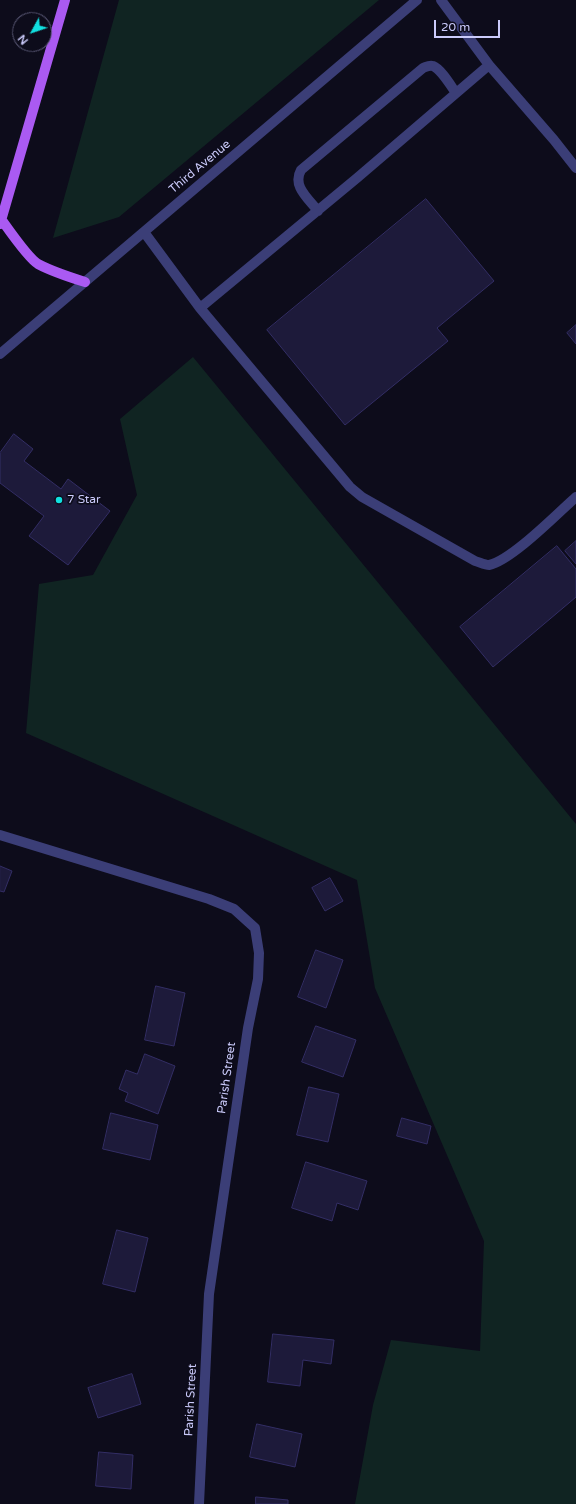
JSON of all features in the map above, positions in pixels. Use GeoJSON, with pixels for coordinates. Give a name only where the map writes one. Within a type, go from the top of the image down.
{"type":"FeatureCollection","features":[{"type":"Feature","properties":{"kind":"main road"},"geometry":{"type":"LineString","coordinates":[[65,0],[1,221],[37,264],[62,275],[84,282]]}},
{"type":"Feature","properties":{"kind":"street","name":"Third Avenue"},"geometry":{"type":"LineString","coordinates":[[0,354],[417,0]]}},
{"type":"Feature","properties":{"kind":"street"},"geometry":{"type":"LineString","coordinates":[[441,0],[489,65],[554,140],[576,168]]}},
{"type":"Feature","properties":{"kind":"street"},"geometry":{"type":"LineString","coordinates":[[200,308],[318,211],[489,65]]}},
{"type":"Feature","properties":{"kind":"street"},"geometry":{"type":"LineString","coordinates":[[318,211],[302,191],[298,183],[298,176],[301,170],[423,68],[434,66],[440,71],[456,93]]}},
{"type":"Feature","properties":{"kind":"street"},"geometry":{"type":"LineString","coordinates":[[144,232],[200,308],[350,487],[362,497],[475,561],[488,565],[501,560],[515,551],[576,497]]}},
{"type":"Feature","properties":{"kind":"street","name":"Parish Street"},"geometry":{"type":"LineString","coordinates":[[0,835],[209,899],[234,909],[255,928],[259,953],[258,979],[248,1028],[209,1294],[199,1504]]}},
{"type":"Feature","properties":{"kind":"green space"},"geometry":{"type":"Polygon","coordinates":[[[119,0],[379,0],[119,217],[53,238],[119,0]]]}},
{"type":"Feature","properties":{"kind":"green space"},"geometry":{"type":"Polygon","coordinates":[[[193,357],[576,824],[576,1504],[355,1504],[373,1405],[391,1340],[480,1351],[484,1241],[375,988],[357,880],[26,733],[39,584],[93,575],[137,495],[120,419],[193,357]]]}},
{"type":"Feature","properties":{"kind":"building"},"geometry":{"type":"Polygon","coordinates":[[[426,199],[494,281],[437,328],[448,341],[345,425],[267,330],[426,199]]]}},
{"type":"Feature","properties":{"kind":"building"},"geometry":{"type":"Polygon","coordinates":[[[576,325],[576,344],[567,333],[576,325]]]}},
{"type":"Feature","properties":{"kind":"building","name":"7 Star"},"geometry":{"type":"Polygon","coordinates":[[[14,434],[33,449],[24,461],[61,489],[68,479],[110,511],[68,565],[29,536],[44,516],[0,483],[0,453],[14,434]]]}},
{"type":"Feature","properties":{"kind":"building"},"geometry":{"type":"Polygon","coordinates":[[[576,541],[576,564],[565,551],[576,541]]]}},
{"type":"Feature","properties":{"kind":"building"},"geometry":{"type":"Polygon","coordinates":[[[557,546],[576,569],[576,597],[493,667],[460,627],[557,546]]]}},
{"type":"Feature","properties":{"kind":"building"},"geometry":{"type":"Polygon","coordinates":[[[0,866],[12,871],[4,892],[0,891],[0,866]]]}},
{"type":"Feature","properties":{"kind":"building"},"geometry":{"type":"Polygon","coordinates":[[[330,878],[343,901],[325,911],[312,888],[330,878]]]}},
{"type":"Feature","properties":{"kind":"building"},"geometry":{"type":"Polygon","coordinates":[[[316,950],[343,960],[326,1008],[298,997],[316,950]]]}},
{"type":"Feature","properties":{"kind":"building"},"geometry":{"type":"Polygon","coordinates":[[[156,986],[185,993],[174,1046],[145,1040],[156,986]]]}},
{"type":"Feature","properties":{"kind":"building"},"geometry":{"type":"Polygon","coordinates":[[[316,1026],[356,1040],[343,1077],[302,1062],[316,1026]]]}},
{"type":"Feature","properties":{"kind":"building"},"geometry":{"type":"Polygon","coordinates":[[[145,1054],[175,1066],[158,1114],[125,1101],[128,1093],[119,1089],[126,1070],[137,1074],[145,1054]]]}},
{"type":"Feature","properties":{"kind":"building"},"geometry":{"type":"Polygon","coordinates":[[[309,1087],[339,1094],[328,1142],[297,1135],[309,1087]]]}},
{"type":"Feature","properties":{"kind":"building"},"geometry":{"type":"Polygon","coordinates":[[[111,1113],[158,1125],[150,1160],[103,1149],[111,1113]]]}},
{"type":"Feature","properties":{"kind":"building"},"geometry":{"type":"Polygon","coordinates":[[[402,1118],[431,1126],[427,1144],[397,1136],[402,1118]]]}},
{"type":"Feature","properties":{"kind":"building"},"geometry":{"type":"Polygon","coordinates":[[[306,1162],[367,1181],[358,1210],[337,1203],[332,1221],[292,1208],[306,1162]]]}},
{"type":"Feature","properties":{"kind":"building"},"geometry":{"type":"Polygon","coordinates":[[[117,1230],[148,1238],[135,1292],[103,1284],[117,1230]]]}},
{"type":"Feature","properties":{"kind":"building"},"geometry":{"type":"Polygon","coordinates":[[[273,1334],[334,1340],[331,1364],[303,1360],[300,1386],[268,1382],[273,1334]]]}},
{"type":"Feature","properties":{"kind":"building"},"geometry":{"type":"Polygon","coordinates":[[[132,1374],[141,1404],[98,1418],[88,1388],[132,1374]]]}},
{"type":"Feature","properties":{"kind":"building"},"geometry":{"type":"Polygon","coordinates":[[[257,1424],[302,1434],[295,1467],[250,1457],[257,1424]]]}},
{"type":"Feature","properties":{"kind":"building"},"geometry":{"type":"Polygon","coordinates":[[[99,1452],[133,1455],[131,1489],[96,1486],[99,1452]]]}},
{"type":"Feature","properties":{"kind":"building"},"geometry":{"type":"Polygon","coordinates":[[[256,1497],[288,1500],[288,1504],[256,1504],[256,1497]]]}},
{"type":"Feature","properties":{"kind":"place","name":"7 Star"},"geometry":{"type":"Point","coordinates":[59,500]}}]}
